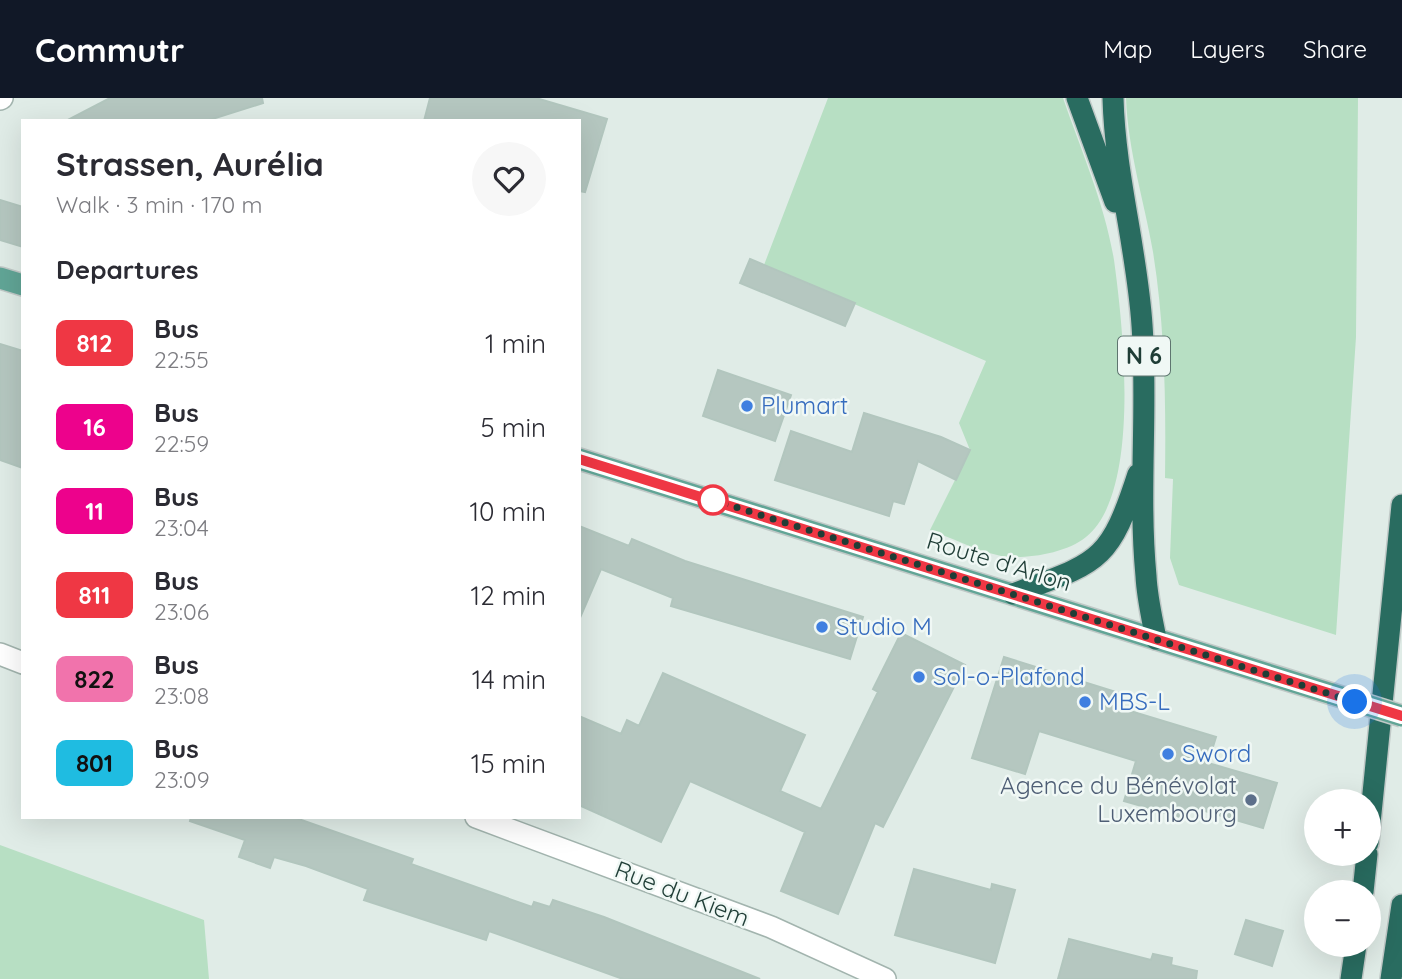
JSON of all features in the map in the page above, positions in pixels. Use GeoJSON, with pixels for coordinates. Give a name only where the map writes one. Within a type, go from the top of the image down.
{"type":"FeatureCollection","features":[{"type":"Feature","properties":{"kind":"highway","name":"N 6"},"geometry":{"type":"LineString","coordinates":[[1077,98],[1134,253]]}},
{"type":"Feature","properties":{"kind":"highway","name":"N 6"},"geometry":{"type":"LineString","coordinates":[[1113,98],[1114,141],[1134,253],[1146,395],[1143,459],[1146,576],[1156,639]]}},
{"type":"Feature","properties":{"kind":"highway","name":"N 6"},"geometry":{"type":"LineString","coordinates":[[1013,594],[1080,569],[1102,554],[1124,520],[1143,459]]}},
{"type":"Feature","properties":{"kind":"highway"},"geometry":{"type":"LineString","coordinates":[[1373,789],[1402,505]]}},
{"type":"Feature","properties":{"kind":"highway"},"geometry":{"type":"LineString","coordinates":[[1391,979],[1402,905]]}},
{"type":"Feature","properties":{"kind":"highway"},"geometry":{"type":"LineString","coordinates":[[1351,979],[1354,957]]}},
{"type":"Feature","properties":{"kind":"main road"},"geometry":{"type":"LineString","coordinates":[[0,278],[21,284]]}},
{"type":"Feature","properties":{"kind":"main road","name":"Route d'Arlon"},"geometry":{"type":"LineString","coordinates":[[581,460],[1402,716]]}},
{"type":"Feature","properties":{"kind":"street"},"geometry":{"type":"LineString","coordinates":[[0,654],[21,662]]}},
{"type":"Feature","properties":{"kind":"street","name":"Rue du Kiem"},"geometry":{"type":"LineString","coordinates":[[481,819],[771,927],[885,979]]}},
{"type":"Feature","properties":{"kind":"green space"},"geometry":{"type":"Polygon","coordinates":[[[828,98],[1063,98],[1099,198],[1110,239],[1118,289],[1124,364],[1122,447],[1115,484],[1104,515],[1086,537],[1070,547],[1029,556],[1001,556],[930,530],[970,450],[959,423],[986,361],[764,265],[828,98]]]}},
{"type":"Feature","properties":{"kind":"green space"},"geometry":{"type":"Polygon","coordinates":[[[1126,98],[1358,98],[1356,337],[1336,635],[1179,585],[1170,558],[1173,479],[1165,478],[1165,393],[1160,308],[1153,252],[1130,137],[1126,98]]]}},
{"type":"Feature","properties":{"kind":"green space"},"geometry":{"type":"Polygon","coordinates":[[[0,845],[204,920],[209,979],[0,979],[0,845]]]}},
{"type":"Feature","properties":{"kind":"building"},"geometry":{"type":"Polygon","coordinates":[[[110,98],[262,98],[263,103],[212,119],[70,119],[110,98]]]}},
{"type":"Feature","properties":{"kind":"building"},"geometry":{"type":"Polygon","coordinates":[[[430,98],[536,98],[607,119],[585,192],[581,191],[581,119],[425,119],[430,98]]]}},
{"type":"Feature","properties":{"kind":"building"},"geometry":{"type":"Polygon","coordinates":[[[0,200],[21,206],[21,246],[0,240],[0,200]]]}},
{"type":"Feature","properties":{"kind":"building"},"geometry":{"type":"Polygon","coordinates":[[[750,259],[855,303],[845,326],[740,283],[750,259]]]}},
{"type":"Feature","properties":{"kind":"building"},"geometry":{"type":"Polygon","coordinates":[[[0,344],[21,350],[21,467],[0,460],[0,344]]]}},
{"type":"Feature","properties":{"kind":"building","name":"Plumart"},"geometry":{"type":"Polygon","coordinates":[[[718,370],[791,395],[775,441],[703,416],[718,370]]]}},
{"type":"Feature","properties":{"kind":"building"},"geometry":{"type":"Polygon","coordinates":[[[864,413],[941,437],[970,450],[956,480],[918,461],[904,504],[893,501],[889,516],[775,480],[791,431],[852,452],[864,413]]]}},
{"type":"Feature","properties":{"kind":"building"},"geometry":{"type":"Polygon","coordinates":[[[581,527],[629,546],[632,539],[685,561],[863,617],[850,659],[671,606],[673,598],[601,569],[581,615],[581,527]]]}},
{"type":"Feature","properties":{"kind":"building"},"geometry":{"type":"Polygon","coordinates":[[[901,633],[965,665],[883,827],[875,823],[838,914],[781,891],[805,832],[690,781],[661,842],[581,806],[581,717],[621,734],[627,720],[639,726],[663,673],[805,735],[780,791],[821,809],[878,692],[873,689],[901,633]]]}},
{"type":"Feature","properties":{"kind":"building"},"geometry":{"type":"Polygon","coordinates":[[[1004,657],[1122,694],[1117,707],[1216,737],[1208,763],[1277,783],[1263,828],[1188,806],[1184,818],[1124,801],[1136,761],[1039,731],[1025,774],[972,758],[1004,657]]]}},
{"type":"Feature","properties":{"kind":"building"},"geometry":{"type":"Polygon","coordinates":[[[299,819],[413,859],[411,864],[532,907],[534,902],[550,907],[553,900],[604,917],[760,979],[623,979],[489,931],[486,940],[364,900],[368,889],[306,866],[274,857],[270,868],[239,857],[245,840],[190,821],[299,819]]]}},
{"type":"Feature","properties":{"kind":"building"},"geometry":{"type":"Polygon","coordinates":[[[914,869],[991,890],[992,884],[1015,890],[995,963],[895,935],[914,869]]]}},
{"type":"Feature","properties":{"kind":"building"},"geometry":{"type":"Polygon","coordinates":[[[1246,920],[1283,931],[1272,966],[1235,954],[1246,920]]]}},
{"type":"Feature","properties":{"kind":"building"},"geometry":{"type":"Polygon","coordinates":[[[1069,939],[1151,960],[1153,954],[1172,958],[1171,965],[1197,971],[1196,979],[1058,979],[1069,939]]]}},
{"type":"Feature","properties":{"kind":"bus line","name":"812"},"geometry":{"type":"LineString","coordinates":[[581,460],[1402,716]]}},
{"type":"Feature","properties":{"kind":"place","name":"Plumart"},"geometry":{"type":"Point","coordinates":[747,406]}},
{"type":"Feature","properties":{"kind":"place","name":"Studio M"},"geometry":{"type":"Point","coordinates":[822,627]}},
{"type":"Feature","properties":{"kind":"place","name":"Sol-o-Plafond"},"geometry":{"type":"Point","coordinates":[919,677]}},
{"type":"Feature","properties":{"kind":"place","name":"MBS-L"},"geometry":{"type":"Point","coordinates":[1085,702]}},
{"type":"Feature","properties":{"kind":"place","name":"Sword"},"geometry":{"type":"Point","coordinates":[1168,754]}},
{"type":"Feature","properties":{"kind":"place","name":"Agence du Bénévolat Luxembourg"},"geometry":{"type":"Point","coordinates":[1251,800]}},
{"type":"Feature","properties":{"kind":"route"},"geometry":{"type":"LineString","coordinates":[[713,500],[1355,702]]}}]}
